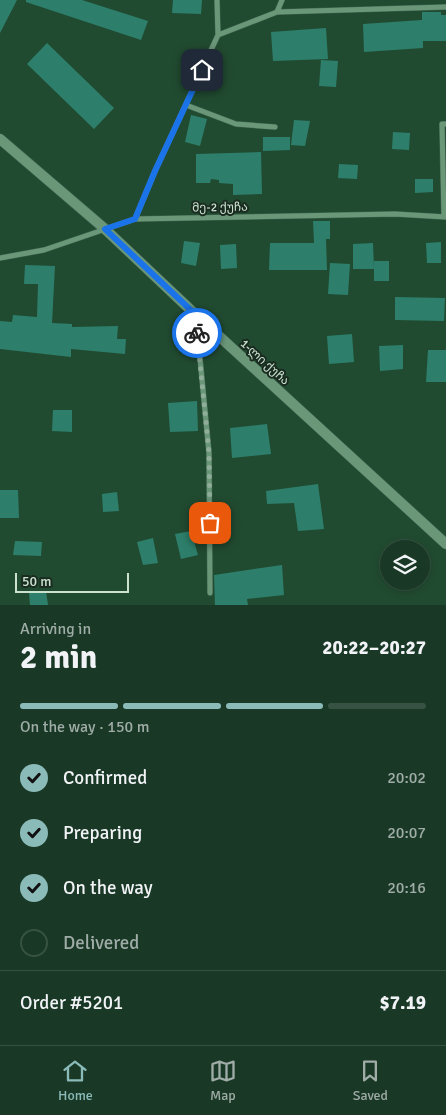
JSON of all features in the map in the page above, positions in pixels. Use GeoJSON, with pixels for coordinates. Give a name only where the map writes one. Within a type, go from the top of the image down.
{"type":"FeatureCollection","features":[{"type":"Feature","properties":{"kind":"main road","name":"1-ლი ქუჩა"},"geometry":{"type":"LineString","coordinates":[[0,139],[105,229],[446,544]]}},
{"type":"Feature","properties":{"kind":"street"},"geometry":{"type":"LineString","coordinates":[[135,219],[218,36],[217,0]]}},
{"type":"Feature","properties":{"kind":"street"},"geometry":{"type":"LineString","coordinates":[[277,12],[282,0]]}},
{"type":"Feature","properties":{"kind":"street"},"geometry":{"type":"LineString","coordinates":[[218,36],[277,12],[446,8]]}},
{"type":"Feature","properties":{"kind":"street"},"geometry":{"type":"LineString","coordinates":[[186,105],[236,124],[275,127]]}},
{"type":"Feature","properties":{"kind":"street"},"geometry":{"type":"LineString","coordinates":[[445,217],[445,166],[442,124],[446,124]]}},
{"type":"Feature","properties":{"kind":"street","name":"მე-2 ქუჩა"},"geometry":{"type":"LineString","coordinates":[[0,258],[44,250],[135,219],[395,214],[445,217]]}},
{"type":"Feature","properties":{"kind":"street"},"geometry":{"type":"LineString","coordinates":[[196,315],[209,452],[210,593]]}},
{"type":"Feature","properties":{"kind":"building"},"geometry":{"type":"Polygon","coordinates":[[[0,0],[17,0],[0,33],[0,0]]]}},
{"type":"Feature","properties":{"kind":"building"},"geometry":{"type":"Polygon","coordinates":[[[26,0],[82,0],[148,21],[141,40],[26,2],[26,0]]]}},
{"type":"Feature","properties":{"kind":"building"},"geometry":{"type":"Polygon","coordinates":[[[173,0],[202,0],[201,14],[172,13],[173,0]]]}},
{"type":"Feature","properties":{"kind":"building"},"geometry":{"type":"Polygon","coordinates":[[[422,12],[441,12],[441,15],[446,15],[446,41],[423,41],[423,48],[364,52],[363,24],[422,20],[422,12]]]}},
{"type":"Feature","properties":{"kind":"building"},"geometry":{"type":"Polygon","coordinates":[[[326,28],[328,59],[273,61],[271,32],[326,28]]]}},
{"type":"Feature","properties":{"kind":"building"},"geometry":{"type":"Polygon","coordinates":[[[47,43],[114,108],[94,129],[27,64],[47,43]]]}},
{"type":"Feature","properties":{"kind":"building"},"geometry":{"type":"Polygon","coordinates":[[[321,60],[338,61],[336,87],[319,86],[321,60]]]}},
{"type":"Feature","properties":{"kind":"building"},"geometry":{"type":"Polygon","coordinates":[[[191,115],[207,119],[200,146],[185,142],[191,115]]]}},
{"type":"Feature","properties":{"kind":"building"},"geometry":{"type":"Polygon","coordinates":[[[294,120],[310,121],[305,146],[291,145],[294,120]]]}},
{"type":"Feature","properties":{"kind":"building"},"geometry":{"type":"Polygon","coordinates":[[[393,132],[410,133],[409,150],[392,149],[393,132]]]}},
{"type":"Feature","properties":{"kind":"building"},"geometry":{"type":"Polygon","coordinates":[[[263,137],[290,137],[290,150],[263,151],[263,137]]]}},
{"type":"Feature","properties":{"kind":"building"},"geometry":{"type":"Polygon","coordinates":[[[261,152],[262,194],[233,195],[233,184],[219,183],[219,180],[211,179],[210,183],[196,183],[196,154],[261,152]]]}},
{"type":"Feature","properties":{"kind":"building"},"geometry":{"type":"Polygon","coordinates":[[[339,164],[358,165],[357,179],[338,178],[339,164]]]}},
{"type":"Feature","properties":{"kind":"building"},"geometry":{"type":"Polygon","coordinates":[[[415,179],[433,179],[433,192],[415,193],[415,179]]]}},
{"type":"Feature","properties":{"kind":"building"},"geometry":{"type":"Polygon","coordinates":[[[313,221],[330,221],[330,239],[326,239],[327,270],[269,270],[270,243],[314,243],[313,221]]]}},
{"type":"Feature","properties":{"kind":"building"},"geometry":{"type":"Polygon","coordinates":[[[184,241],[200,243],[196,266],[181,263],[184,241]]]}},
{"type":"Feature","properties":{"kind":"building"},"geometry":{"type":"Polygon","coordinates":[[[441,242],[441,263],[427,263],[426,243],[441,242]]]}},
{"type":"Feature","properties":{"kind":"building"},"geometry":{"type":"Polygon","coordinates":[[[373,243],[374,269],[353,269],[353,244],[373,243]]]}},
{"type":"Feature","properties":{"kind":"building"},"geometry":{"type":"Polygon","coordinates":[[[236,244],[237,268],[221,269],[220,245],[236,244]]]}},
{"type":"Feature","properties":{"kind":"building"},"geometry":{"type":"Polygon","coordinates":[[[374,261],[389,261],[389,281],[374,281],[374,261]]]}},
{"type":"Feature","properties":{"kind":"building"},"geometry":{"type":"Polygon","coordinates":[[[330,263],[350,264],[348,295],[328,294],[330,263]]]}},
{"type":"Feature","properties":{"kind":"building"},"geometry":{"type":"Polygon","coordinates":[[[25,265],[55,266],[52,323],[72,324],[72,327],[118,326],[117,339],[126,339],[125,354],[71,349],[71,357],[0,349],[0,321],[12,322],[13,315],[37,317],[38,284],[24,284],[25,265]]]}},
{"type":"Feature","properties":{"kind":"building"},"geometry":{"type":"Polygon","coordinates":[[[395,297],[445,298],[444,321],[395,320],[395,297]]]}},
{"type":"Feature","properties":{"kind":"building"},"geometry":{"type":"Polygon","coordinates":[[[352,334],[354,362],[329,364],[327,336],[352,334]]]}},
{"type":"Feature","properties":{"kind":"building"},"geometry":{"type":"Polygon","coordinates":[[[403,345],[403,369],[380,371],[379,346],[403,345]]]}},
{"type":"Feature","properties":{"kind":"building"},"geometry":{"type":"Polygon","coordinates":[[[428,350],[446,350],[446,382],[426,382],[428,350]]]}},
{"type":"Feature","properties":{"kind":"building"},"geometry":{"type":"Polygon","coordinates":[[[197,401],[198,431],[170,432],[168,403],[197,401]]]}},
{"type":"Feature","properties":{"kind":"building"},"geometry":{"type":"Polygon","coordinates":[[[53,410],[72,410],[72,432],[52,431],[53,410]]]}},
{"type":"Feature","properties":{"kind":"building"},"geometry":{"type":"Polygon","coordinates":[[[267,424],[271,454],[232,458],[230,428],[267,424]]]}},
{"type":"Feature","properties":{"kind":"building"},"geometry":{"type":"Polygon","coordinates":[[[318,484],[324,529],[298,531],[294,503],[267,504],[266,491],[318,484]]]}},
{"type":"Feature","properties":{"kind":"building"},"geometry":{"type":"Polygon","coordinates":[[[0,490],[18,490],[19,518],[0,518],[0,490]]]}},
{"type":"Feature","properties":{"kind":"building"},"geometry":{"type":"Polygon","coordinates":[[[117,492],[119,511],[103,512],[102,494],[117,492]]]}},
{"type":"Feature","properties":{"kind":"building"},"geometry":{"type":"Polygon","coordinates":[[[191,531],[198,555],[181,559],[175,534],[191,531]]]}},
{"type":"Feature","properties":{"kind":"building"},"geometry":{"type":"Polygon","coordinates":[[[153,538],[158,563],[143,565],[137,542],[153,538]]]}},
{"type":"Feature","properties":{"kind":"building"},"geometry":{"type":"Polygon","coordinates":[[[15,541],[42,542],[41,556],[13,555],[15,541]]]}},
{"type":"Feature","properties":{"kind":"building"},"geometry":{"type":"Polygon","coordinates":[[[282,565],[284,595],[247,599],[248,605],[215,605],[214,575],[282,565]]]}},
{"type":"Feature","properties":{"kind":"building"},"geometry":{"type":"Polygon","coordinates":[[[46,591],[48,605],[30,605],[29,593],[46,591]]]}},
{"type":"Feature","properties":{"kind":"way so far"},"geometry":{"type":"LineString","coordinates":[[197,333],[209,452],[210,523]]}},
{"type":"Feature","properties":{"kind":"route"},"geometry":{"type":"LineString","coordinates":[[197,333],[196,315],[105,229],[135,219],[202,70]]}}]}
